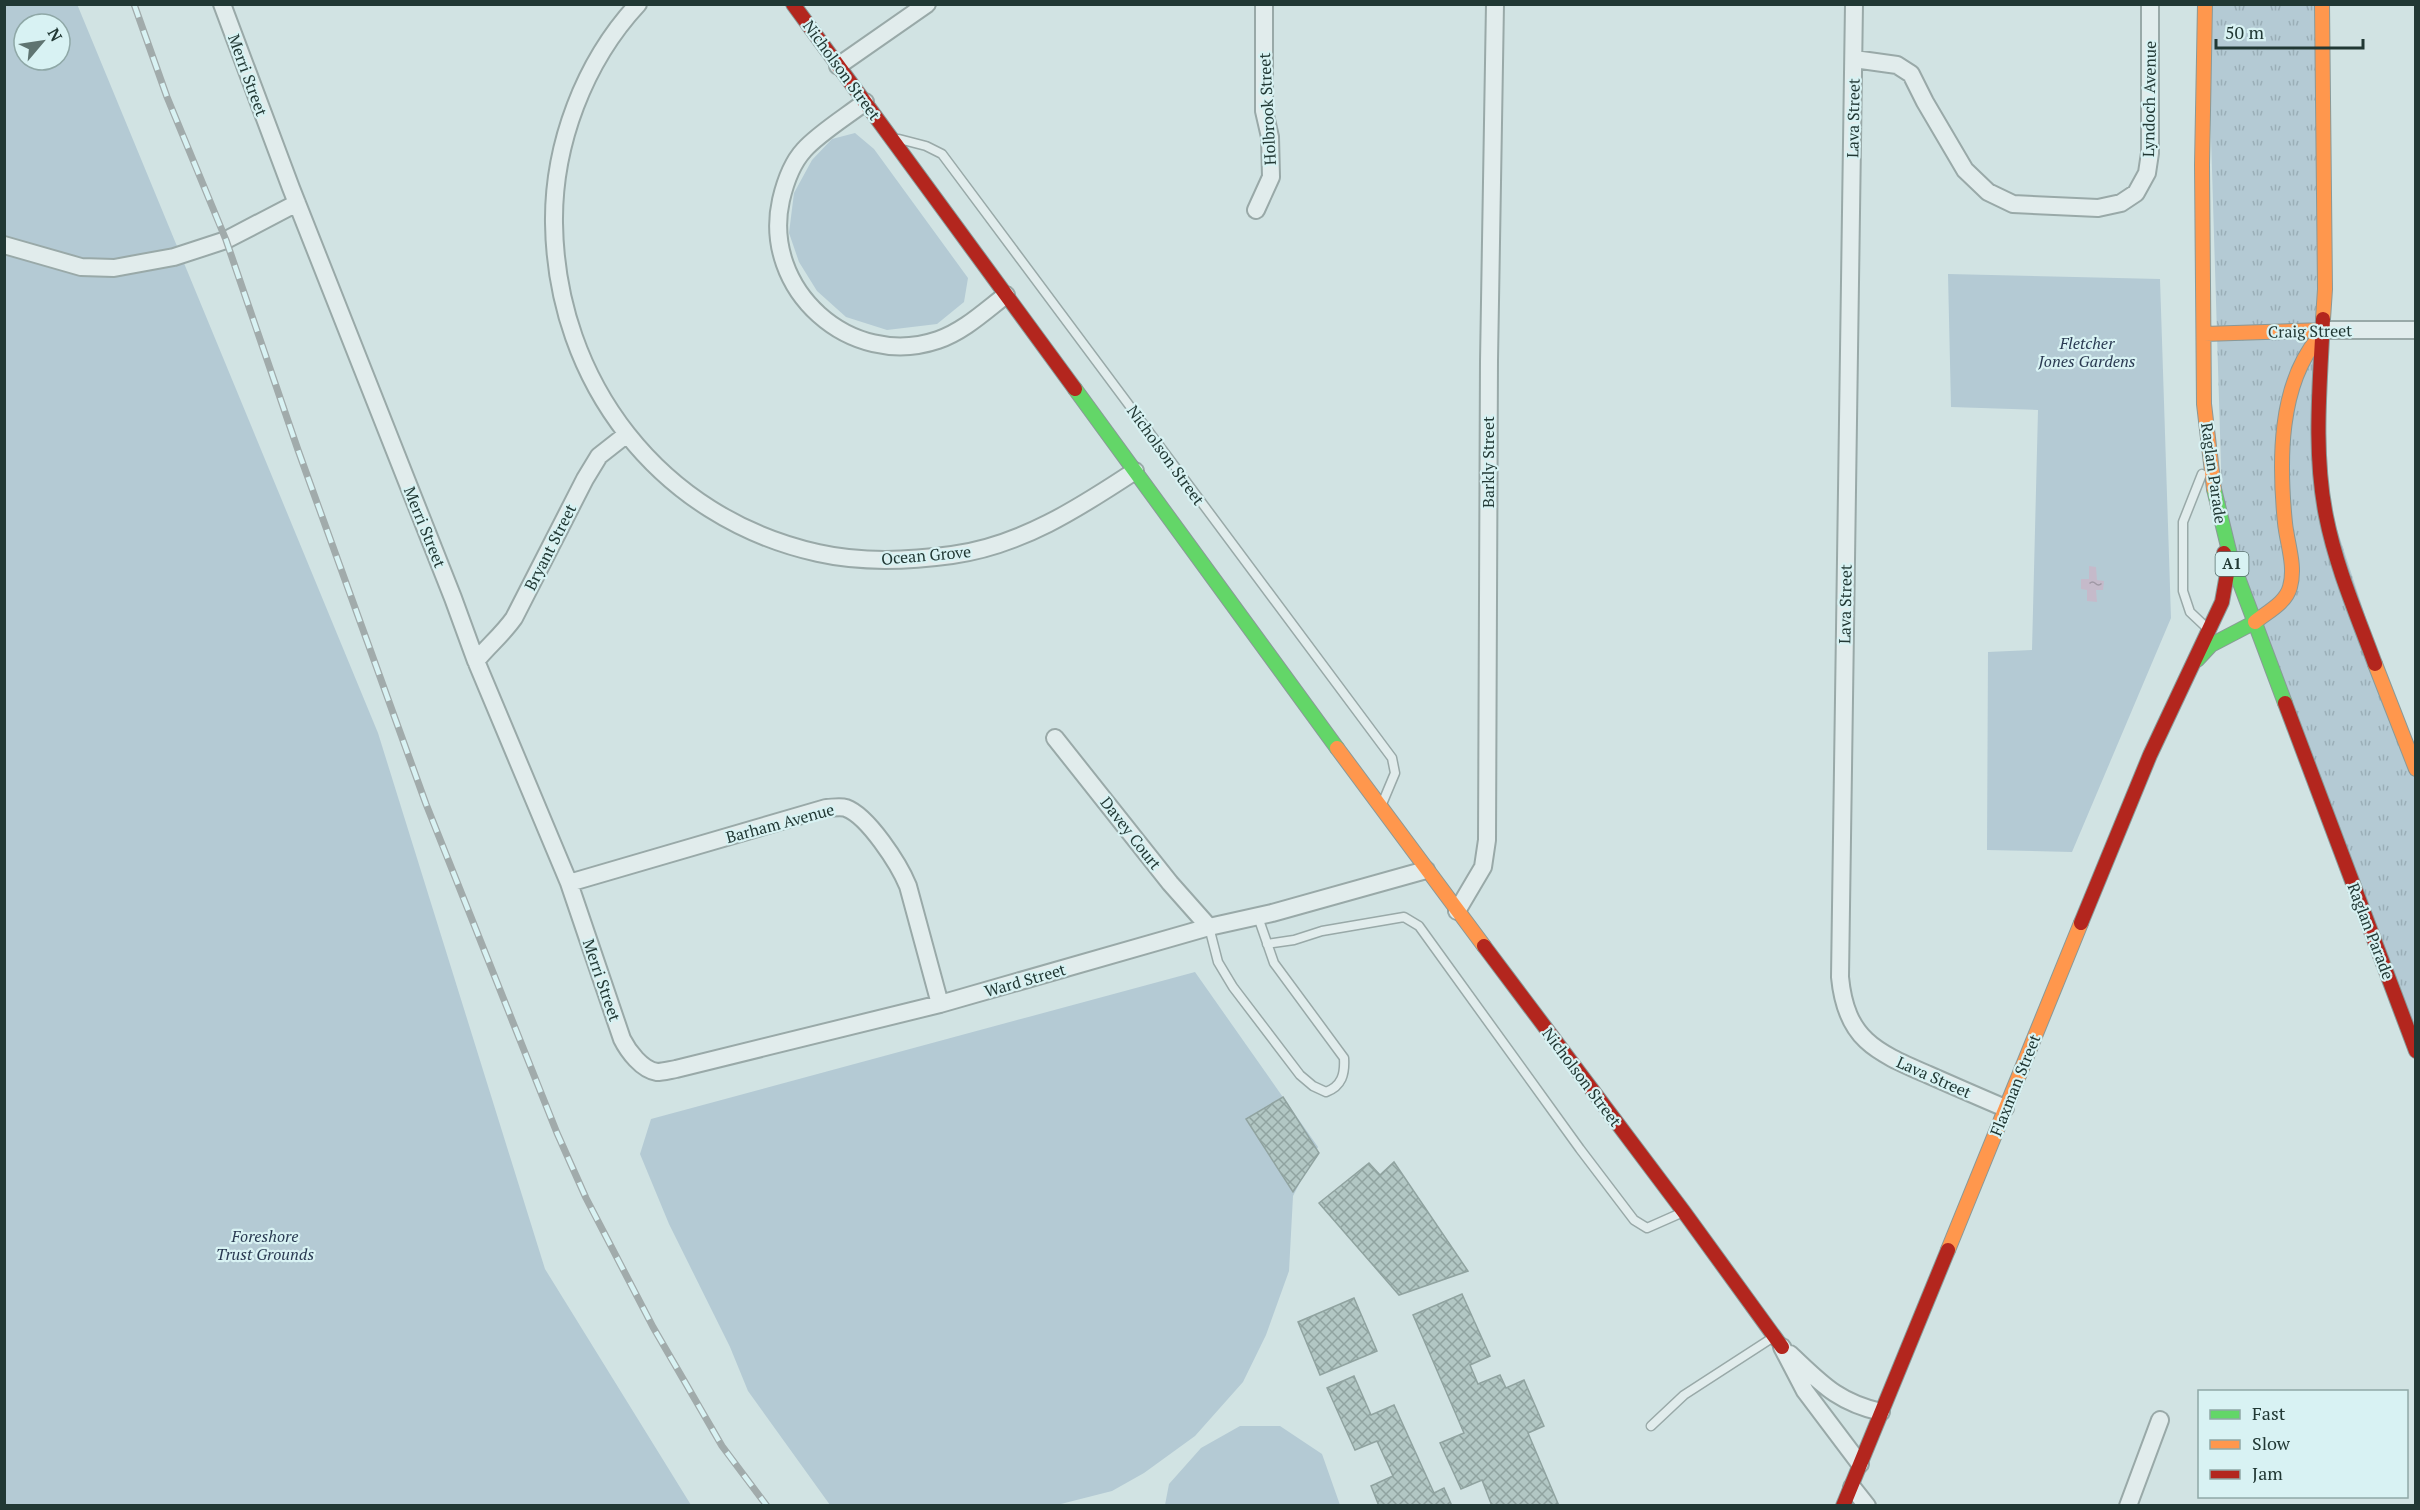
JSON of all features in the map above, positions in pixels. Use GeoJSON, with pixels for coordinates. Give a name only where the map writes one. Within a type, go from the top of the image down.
{"type":"FeatureCollection","features":[{"type":"Feature","properties":{"kind":"main road","name":"Nicholson Street"},"geometry":{"type":"LineString","coordinates":[[793,4],[1426,870],[1684,1212],[1778,1342]]}},
{"type":"Feature","properties":{"kind":"main road","name":"Raglan Parade"},"geometry":{"type":"LineString","coordinates":[[2205,4],[2202,165],[2203,375],[2207,444],[2223,532],[2415,1051]]}},
{"type":"Feature","properties":{"kind":"main road"},"geometry":{"type":"LineString","coordinates":[[2322,4],[2324,330],[2318,411],[2321,480],[2326,516],[2343,580],[2415,769]]}},
{"type":"Feature","properties":{"kind":"main road","name":"Craig Street"},"geometry":{"type":"LineString","coordinates":[[2204,334],[2324,330]]}},
{"type":"Feature","properties":{"kind":"main road","name":"Flaxman Street"},"geometry":{"type":"LineString","coordinates":[[2190,666],[2211,645],[2255,622],[2283,599],[2290,588],[2291,567],[2281,477],[2285,437],[2298,375],[2305,355],[2324,330]]}},
{"type":"Feature","properties":{"kind":"main road","name":"Flaxman Street"},"geometry":{"type":"LineString","coordinates":[[1843,1506],[2150,755],[2222,602],[2227,574],[2223,532]]}},
{"type":"Feature","properties":{"kind":"main road"},"geometry":{"type":"LineString","coordinates":[[2208,629],[2220,640]]}},
{"type":"Feature","properties":{"kind":"street","name":"Merri Street"},"geometry":{"type":"LineString","coordinates":[[222,4],[297,203],[476,661],[569,883],[607,997],[628,1049]]}},
{"type":"Feature","properties":{"kind":"street","name":"Ocean Grove"},"geometry":{"type":"LineString","coordinates":[[638,4],[605,48],[579,98],[560,161],[554,209],[555,254],[561,296],[572,334],[595,387],[627,434],[672,481],[701,503],[732,522],[775,541],[800,549],[869,560],[910,560],[955,555],[994,546],[1030,532],[1067,514],[1135,471]]}},
{"type":"Feature","properties":{"kind":"street"},"geometry":{"type":"LineString","coordinates":[[838,66],[927,4]]}},
{"type":"Feature","properties":{"kind":"street","name":"Holbrook Street"},"geometry":{"type":"LineString","coordinates":[[1256,210],[1271,177],[1270,137],[1264,111],[1264,4]]}},
{"type":"Feature","properties":{"kind":"street","name":"Barkly Street"},"geometry":{"type":"LineString","coordinates":[[1457,911],[1483,867],[1487,840],[1489,361],[1495,4]]}},
{"type":"Feature","properties":{"kind":"street","name":"Lava Street"},"geometry":{"type":"LineString","coordinates":[[1854,4],[1840,930],[1841,994],[1850,1021],[1875,1048],[1897,1062],[2005,1108]]}},
{"type":"Feature","properties":{"kind":"street","name":"Lyndoch Avenue"},"geometry":{"type":"LineString","coordinates":[[1854,59],[1897,65],[1911,74],[1924,102],[1965,170],[1988,192],[2013,204],[2098,208],[2121,203],[2136,193],[2147,173],[2150,153],[2150,4]]}},
{"type":"Feature","properties":{"kind":"street"},"geometry":{"type":"LineString","coordinates":[[865,102],[804,150],[792,168],[783,189],[778,213],[778,237],[782,258],[802,299],[818,316],[850,337],[868,343],[904,346],[936,341],[950,335],[1006,295]]}},
{"type":"Feature","properties":{"kind":"street"},"geometry":{"type":"LineString","coordinates":[[4,245],[81,267],[114,268],[174,257],[226,240],[297,203]]}},
{"type":"Feature","properties":{"kind":"street","name":"Craig Street"},"geometry":{"type":"LineString","coordinates":[[2324,330],[2415,330]]}},
{"type":"Feature","properties":{"kind":"street","name":"Bryant Street"},"geometry":{"type":"LineString","coordinates":[[476,661],[486,648],[501,636],[514,618],[599,456],[627,434]]}},
{"type":"Feature","properties":{"kind":"street","name":"Davey Court"},"geometry":{"type":"LineString","coordinates":[[1055,738],[1170,883],[1209,927]]}},
{"type":"Feature","properties":{"kind":"street","name":"Barham Avenue"},"geometry":{"type":"LineString","coordinates":[[569,883],[826,808],[844,807],[860,816],[902,871],[940,1004]]}},
{"type":"Feature","properties":{"kind":"street","name":"Ward Street"},"geometry":{"type":"LineString","coordinates":[[628,1049],[645,1066],[657,1072],[676,1069],[940,1004],[1209,927],[1257,917],[1426,870]]}},
{"type":"Feature","properties":{"kind":"street","name":"Nicholson Street"},"geometry":{"type":"LineString","coordinates":[[1778,1342],[1841,1399],[1881,1412]]}},
{"type":"Feature","properties":{"kind":"street","name":"Nicholson Street"},"geometry":{"type":"LineString","coordinates":[[1778,1342],[1805,1391],[1860,1464]]}},
{"type":"Feature","properties":{"kind":"street"},"geometry":{"type":"LineString","coordinates":[[2128,1506],[2160,1420]]}},
{"type":"Feature","properties":{"kind":"street"},"geometry":{"type":"LineString","coordinates":[[1851,1487],[1867,1506]]}},
{"type":"Feature","properties":{"kind":"lane","name":"Nicholson Street"},"geometry":{"type":"LineString","coordinates":[[890,136],[926,146],[942,154],[1392,758],[1395,772],[1380,807]]}},
{"type":"Feature","properties":{"kind":"lane"},"geometry":{"type":"LineString","coordinates":[[2207,444],[2203,472],[2183,522],[2183,591],[2190,612],[2208,629]]}},
{"type":"Feature","properties":{"kind":"lane"},"geometry":{"type":"LineString","coordinates":[[1209,927],[1218,962],[1233,987],[1300,1075],[1312,1086],[1326,1092],[1336,1088],[1345,1072],[1344,1058],[1274,963],[1257,917]]}},
{"type":"Feature","properties":{"kind":"lane"},"geometry":{"type":"LineString","coordinates":[[1267,944],[1294,940],[1322,931],[1404,917],[1419,926],[1634,1220],[1647,1228],[1660,1225],[1684,1212]]}},
{"type":"Feature","properties":{"kind":"lane"},"geometry":{"type":"LineString","coordinates":[[1651,1426],[1684,1395],[1778,1342]]}},
{"type":"Feature","properties":{"kind":"green space","name":"Foreshore Trust Grounds"},"geometry":{"type":"Polygon","coordinates":[[[77,4],[378,733],[545,1269],[691,1505],[5,1506],[4,5],[77,4]]]}},
{"type":"Feature","properties":{"kind":"green space"},"geometry":{"type":"Polygon","coordinates":[[[2207,5],[2322,5],[2321,480],[2415,769],[2415,1049],[2223,532],[2207,5]]]}},
{"type":"Feature","properties":{"kind":"green space"},"geometry":{"type":"Polygon","coordinates":[[[855,133],[874,149],[968,278],[964,302],[937,324],[887,330],[846,317],[817,291],[799,262],[789,233],[794,193],[812,160],[832,139],[855,133]]]}},
{"type":"Feature","properties":{"kind":"green space","name":"Fletcher Jones Gardens"},"geometry":{"type":"Polygon","coordinates":[[[1948,274],[2160,279],[2171,618],[2072,852],[1987,850],[1988,652],[2032,650],[2038,410],[1951,407],[1948,274]]]}},
{"type":"Feature","properties":{"kind":"green space"},"geometry":{"type":"Polygon","coordinates":[[[1195,972],[1318,1147],[1293,1196],[1289,1271],[1266,1335],[1243,1382],[1195,1436],[1144,1473],[1112,1491],[1053,1506],[830,1505],[748,1391],[730,1347],[669,1224],[640,1154],[651,1119],[1195,972]]]}},
{"type":"Feature","properties":{"kind":"green space"},"geometry":{"type":"Polygon","coordinates":[[[1240,1426],[1280,1426],[1322,1454],[1340,1505],[1165,1505],[1169,1484],[1201,1448],[1240,1426]]]}},
{"type":"Feature","properties":{"kind":"water"},"geometry":{"type":"Polygon","coordinates":[[[2089,566],[2096,567],[2097,580],[2104,581],[2103,590],[2096,590],[2097,602],[2087,601],[2087,590],[2081,589],[2081,579],[2089,579],[2089,566]]]}},
{"type":"Feature","properties":{"kind":"building"},"geometry":{"type":"Polygon","coordinates":[[[1283,1097],[1319,1153],[1293,1192],[1246,1119],[1283,1097]]]}},
{"type":"Feature","properties":{"kind":"building"},"geometry":{"type":"Polygon","coordinates":[[[1394,1162],[1468,1271],[1399,1295],[1319,1203],[1369,1163],[1380,1175],[1394,1162]]]}},
{"type":"Feature","properties":{"kind":"building"},"geometry":{"type":"Polygon","coordinates":[[[1462,1294],[1490,1356],[1470,1365],[1478,1384],[1500,1375],[1506,1388],[1524,1380],[1544,1426],[1528,1433],[1559,1506],[1492,1506],[1482,1480],[1461,1489],[1440,1443],[1464,1433],[1413,1315],[1462,1294]]]}},
{"type":"Feature","properties":{"kind":"building"},"geometry":{"type":"Polygon","coordinates":[[[1354,1298],[1377,1351],[1320,1375],[1298,1322],[1354,1298]]]}},
{"type":"Feature","properties":{"kind":"building"},"geometry":{"type":"Polygon","coordinates":[[[1354,1376],[1371,1415],[1394,1405],[1434,1493],[1444,1488],[1452,1506],[1379,1506],[1371,1486],[1393,1476],[1377,1441],[1355,1450],[1327,1388],[1354,1376]]]}},
{"type":"Feature","properties":{"kind":"railway"},"geometry":{"type":"LineString","coordinates":[[134,4],[167,97],[226,240],[298,450],[426,804],[557,1133],[586,1198],[653,1327],[722,1446],[767,1506]]}},
{"type":"Feature","properties":{"kind":"traffic: fast"},"geometry":{"type":"LineString","coordinates":[[1075,389],[1337,748]]}},
{"type":"Feature","properties":{"kind":"traffic: fast"},"geometry":{"type":"LineString","coordinates":[[2214,489],[2231,559],[2285,703]]}},
{"type":"Feature","properties":{"kind":"traffic: fast"},"geometry":{"type":"LineString","coordinates":[[2197,660],[2211,645],[2255,622]]}},
{"type":"Feature","properties":{"kind":"traffic: slow"},"geometry":{"type":"LineString","coordinates":[[2205,4],[2202,165],[2204,404],[2214,489]]}},
{"type":"Feature","properties":{"kind":"traffic: slow"},"geometry":{"type":"LineString","coordinates":[[2322,4],[2325,289],[2323,319]]}},
{"type":"Feature","properties":{"kind":"traffic: slow"},"geometry":{"type":"LineString","coordinates":[[2204,334],[2324,330]]}},
{"type":"Feature","properties":{"kind":"traffic: slow"},"geometry":{"type":"LineString","coordinates":[[2255,622],[2285,598],[2292,579],[2292,563],[2283,500],[2284,426],[2296,378],[2306,356],[2319,337]]}},
{"type":"Feature","properties":{"kind":"traffic: slow"},"geometry":{"type":"LineString","coordinates":[[2375,664],[2416,769]]}},
{"type":"Feature","properties":{"kind":"traffic: slow"},"geometry":{"type":"LineString","coordinates":[[1337,748],[1484,946]]}},
{"type":"Feature","properties":{"kind":"traffic: slow"},"geometry":{"type":"LineString","coordinates":[[1948,1250],[2081,923]]}},
{"type":"Feature","properties":{"kind":"traffic: jam"},"geometry":{"type":"LineString","coordinates":[[793,4],[1075,389]]}},
{"type":"Feature","properties":{"kind":"traffic: jam"},"geometry":{"type":"LineString","coordinates":[[2323,319],[2318,418],[2322,492],[2335,554],[2375,664]]}},
{"type":"Feature","properties":{"kind":"traffic: jam"},"geometry":{"type":"LineString","coordinates":[[2081,923],[2150,755],[2222,602],[2227,574],[2224,553]]}},
{"type":"Feature","properties":{"kind":"traffic: jam"},"geometry":{"type":"LineString","coordinates":[[2285,703],[2416,1051]]}},
{"type":"Feature","properties":{"kind":"traffic: jam"},"geometry":{"type":"LineString","coordinates":[[1484,946],[1684,1212],[1782,1347]]}},
{"type":"Feature","properties":{"kind":"traffic: jam"},"geometry":{"type":"LineString","coordinates":[[1843,1506],[1948,1250]]}}]}
